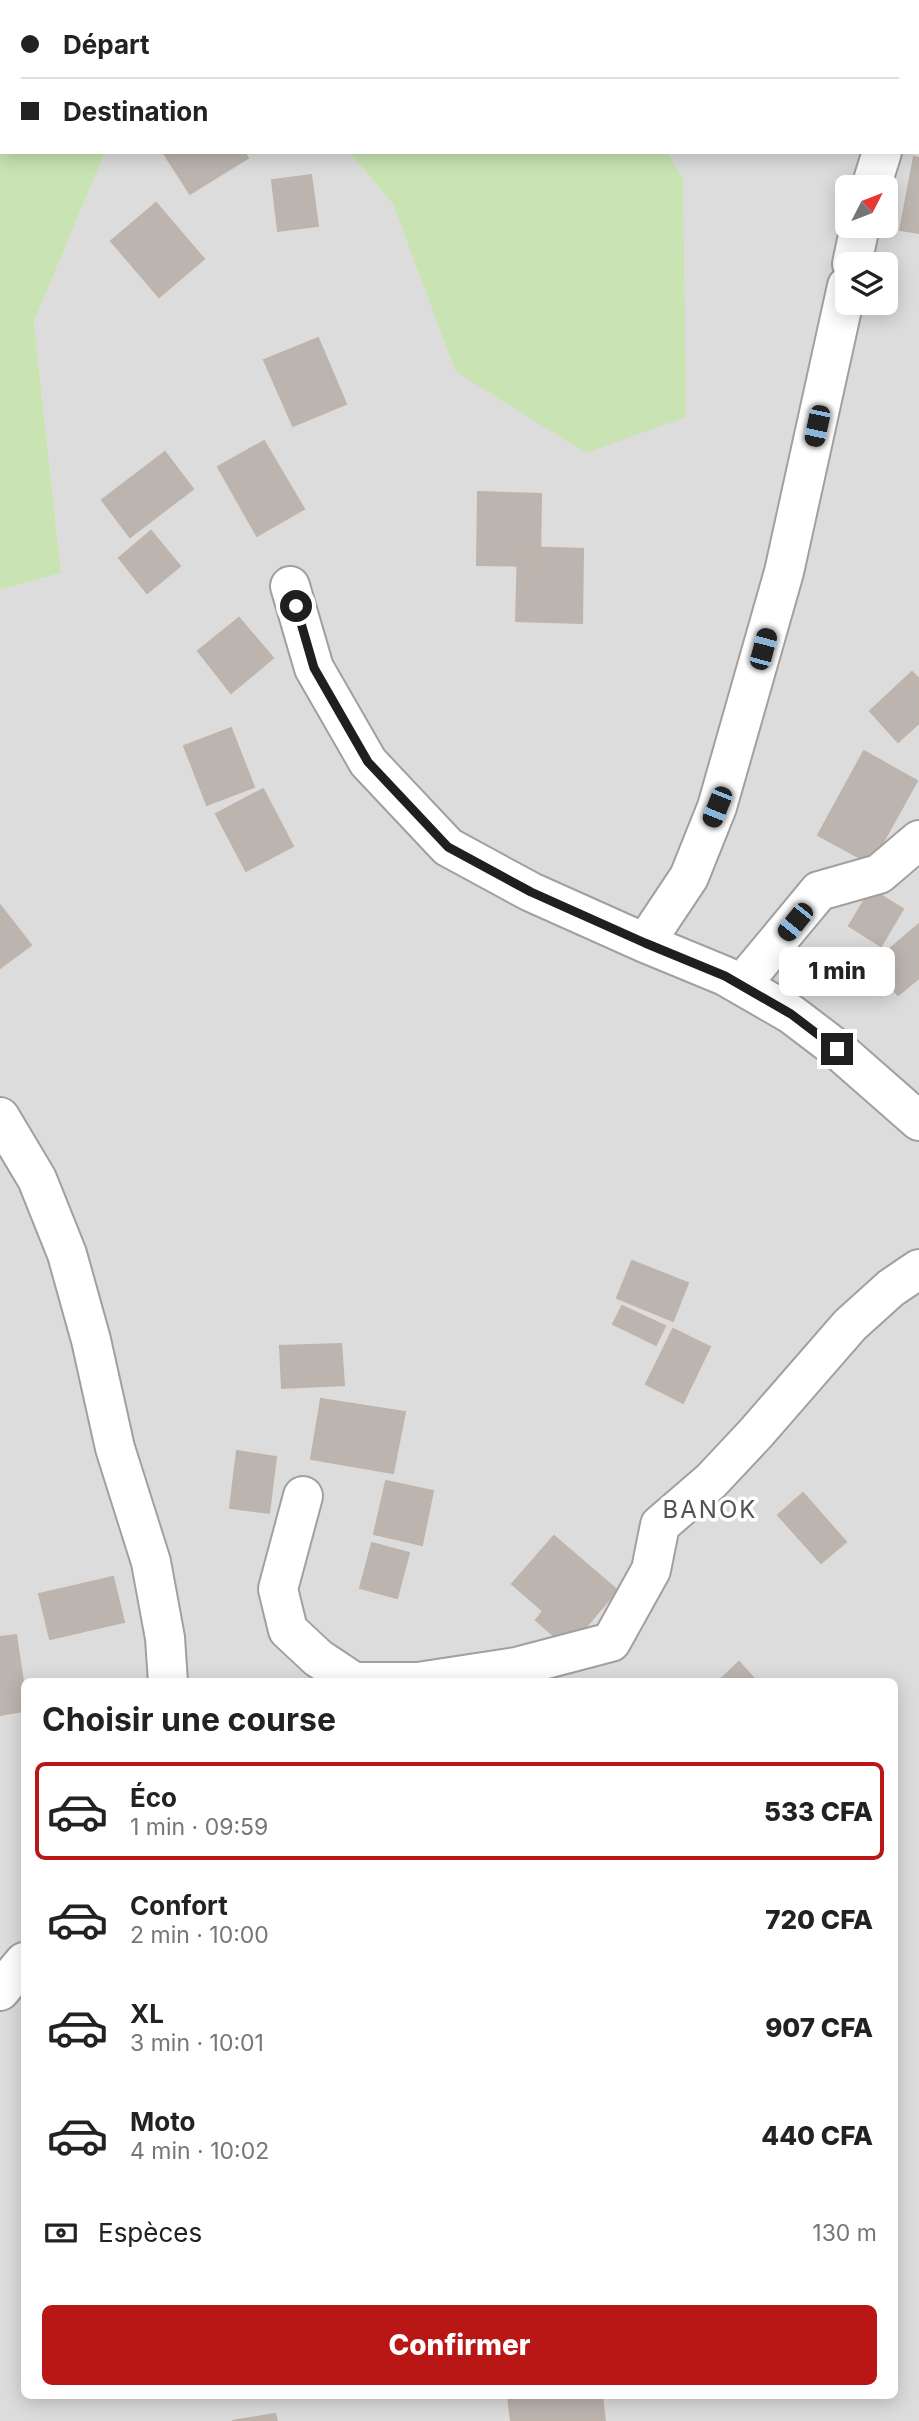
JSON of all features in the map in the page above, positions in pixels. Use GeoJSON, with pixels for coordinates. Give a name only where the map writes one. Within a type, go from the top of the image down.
{"type":"FeatureCollection","features":[{"type":"Feature","properties":{"kind":"street"},"geometry":{"type":"LineString","coordinates":[[875,175],[881,154]]}},
{"type":"Feature","properties":{"kind":"street"},"geometry":{"type":"LineString","coordinates":[[645,943],[689,877],[717,807],[784,572],[841,315]]}},
{"type":"Feature","properties":{"kind":"street"},"geometry":{"type":"LineString","coordinates":[[290,586],[314,668],[368,762],[448,847],[531,892],[713,971],[791,1014],[837,1049],[919,1121]]}},
{"type":"Feature","properties":{"kind":"street"},"geometry":{"type":"LineString","coordinates":[[741,985],[820,891],[879,874],[919,840]]}},
{"type":"Feature","properties":{"kind":"street"},"geometry":{"type":"LineString","coordinates":[[0,1116],[37,1179],[66,1254],[116,1448],[151,1562],[165,1638],[168,1678]]}},
{"type":"Feature","properties":{"kind":"street"},"geometry":{"type":"LineString","coordinates":[[444,1678],[516,1667],[611,1642],[651,1570],[660,1525],[710,1481],[747,1443],[850,1325],[891,1288],[919,1269]]}},
{"type":"Feature","properties":{"kind":"street"},"geometry":{"type":"LineString","coordinates":[[303,1496],[278,1590],[288,1630],[318,1658],[348,1678]]}},
{"type":"Feature","properties":{"kind":"street"},"geometry":{"type":"LineString","coordinates":[[0,1991],[21,1966]]}},
{"type":"Feature","properties":{"kind":"shaded area"},"geometry":{"type":"Polygon","coordinates":[[[104,154],[351,154],[393,204],[455,371],[683,178],[668,154],[919,154],[919,2421],[0,2421],[0,590],[61,573],[34,322],[104,154]]]}},
{"type":"Feature","properties":{"kind":"green space"},"geometry":{"type":"Polygon","coordinates":[[[0,154],[104,154],[34,322],[61,573],[0,590],[0,154]]]}},
{"type":"Feature","properties":{"kind":"green space"},"geometry":{"type":"Polygon","coordinates":[[[351,154],[668,154],[683,178],[686,417],[586,453],[455,371],[393,204],[351,154]]]}},
{"type":"Feature","properties":{"kind":"building"},"geometry":{"type":"Polygon","coordinates":[[[164,154],[245,154],[248,158],[190,194],[164,154]]]}},
{"type":"Feature","properties":{"kind":"building"},"geometry":{"type":"Polygon","coordinates":[[[914,157],[919,158],[919,233],[900,230],[914,157]]]}},
{"type":"Feature","properties":{"kind":"building"},"geometry":{"type":"Polygon","coordinates":[[[311,175],[318,226],[278,231],[272,180],[311,175]]]}},
{"type":"Feature","properties":{"kind":"building"},"geometry":{"type":"Polygon","coordinates":[[[156,203],[204,259],[159,297],[111,241],[156,203]]]}},
{"type":"Feature","properties":{"kind":"building"},"geometry":{"type":"Polygon","coordinates":[[[318,338],[346,404],[293,426],[264,360],[318,338]]]}},
{"type":"Feature","properties":{"kind":"building"},"geometry":{"type":"Polygon","coordinates":[[[264,441],[304,509],[257,536],[218,467],[264,441]]]}},
{"type":"Feature","properties":{"kind":"building"},"geometry":{"type":"Polygon","coordinates":[[[165,452],[193,489],[130,537],[102,500],[165,452]]]}},
{"type":"Feature","properties":{"kind":"building"},"geometry":{"type":"Polygon","coordinates":[[[478,492],[541,494],[540,566],[477,565],[478,492]]]}},
{"type":"Feature","properties":{"kind":"building"},"geometry":{"type":"Polygon","coordinates":[[[151,531],[180,566],[147,593],[119,558],[151,531]]]}},
{"type":"Feature","properties":{"kind":"building"},"geometry":{"type":"Polygon","coordinates":[[[518,547],[583,549],[582,623],[516,621],[518,547]]]}},
{"type":"Feature","properties":{"kind":"building"},"geometry":{"type":"Polygon","coordinates":[[[239,618],[273,658],[231,693],[198,651],[239,618]]]}},
{"type":"Feature","properties":{"kind":"building"},"geometry":{"type":"Polygon","coordinates":[[[912,672],[919,679],[919,723],[898,742],[870,711],[912,672]]]}},
{"type":"Feature","properties":{"kind":"building"},"geometry":{"type":"Polygon","coordinates":[[[231,728],[254,787],[207,805],[184,746],[231,728]]]}},
{"type":"Feature","properties":{"kind":"building"},"geometry":{"type":"Polygon","coordinates":[[[864,751],[917,781],[871,864],[818,835],[864,751]]]}},
{"type":"Feature","properties":{"kind":"building"},"geometry":{"type":"Polygon","coordinates":[[[263,789],[293,846],[246,871],[216,814],[263,789]]]}},
{"type":"Feature","properties":{"kind":"building"},"geometry":{"type":"Polygon","coordinates":[[[871,889],[903,909],[881,946],[849,926],[871,889]]]}},
{"type":"Feature","properties":{"kind":"building"},"geometry":{"type":"Polygon","coordinates":[[[0,905],[31,945],[0,968],[0,905]]]}},
{"type":"Feature","properties":{"kind":"building"},"geometry":{"type":"Polygon","coordinates":[[[919,924],[919,978],[898,995],[872,964],[919,924]]]}},
{"type":"Feature","properties":{"kind":"building"},"geometry":{"type":"Polygon","coordinates":[[[632,1261],[688,1283],[673,1321],[617,1298],[632,1261]]]}},
{"type":"Feature","properties":{"kind":"building"},"geometry":{"type":"Polygon","coordinates":[[[622,1306],[665,1326],[656,1345],[613,1324],[622,1306]]]}},
{"type":"Feature","properties":{"kind":"building"},"geometry":{"type":"Polygon","coordinates":[[[673,1329],[710,1347],[683,1403],[646,1384],[673,1329]]]}},
{"type":"Feature","properties":{"kind":"building"},"geometry":{"type":"Polygon","coordinates":[[[341,1344],[344,1385],[282,1388],[280,1346],[341,1344]]]}},
{"type":"Feature","properties":{"kind":"building"},"geometry":{"type":"Polygon","coordinates":[[[321,1399],[405,1412],[393,1473],[311,1459],[321,1399]]]}},
{"type":"Feature","properties":{"kind":"building"},"geometry":{"type":"Polygon","coordinates":[[[237,1451],[276,1457],[269,1513],[230,1508],[237,1451]]]}},
{"type":"Feature","properties":{"kind":"building"},"geometry":{"type":"Polygon","coordinates":[[[386,1481],[433,1491],[422,1545],[374,1534],[386,1481]]]}},
{"type":"Feature","properties":{"kind":"building"},"geometry":{"type":"Polygon","coordinates":[[[803,1493],[846,1542],[821,1563],[778,1515],[803,1493]]]}},
{"type":"Feature","properties":{"kind":"building"},"geometry":{"type":"Polygon","coordinates":[[[554,1536],[617,1590],[568,1648],[536,1620],[543,1611],[512,1584],[554,1536]]]}},
{"type":"Feature","properties":{"kind":"building"},"geometry":{"type":"Polygon","coordinates":[[[372,1543],[409,1553],[397,1598],[360,1588],[372,1543]]]}},
{"type":"Feature","properties":{"kind":"building"},"geometry":{"type":"Polygon","coordinates":[[[113,1577],[124,1622],[50,1639],[39,1594],[113,1577]]]}},
{"type":"Feature","properties":{"kind":"building"},"geometry":{"type":"Polygon","coordinates":[[[16,1635],[22,1678],[21,1712],[0,1715],[0,1637],[16,1635]]]}},
{"type":"Feature","properties":{"kind":"building"},"geometry":{"type":"Polygon","coordinates":[[[739,1662],[753,1678],[722,1678],[739,1662]]]}},
{"type":"Feature","properties":{"kind":"building"},"geometry":{"type":"Polygon","coordinates":[[[508,2399],[602,2399],[605,2421],[511,2421],[508,2399]]]}},
{"type":"Feature","properties":{"kind":"building"},"geometry":{"type":"Polygon","coordinates":[[[275,2414],[277,2421],[232,2421],[275,2414]]]}},
{"type":"Feature","properties":{"kind":"district","name":"BANOK"},"geometry":{"type":"Point","coordinates":[710,1509]}},
{"type":"Feature","properties":{"kind":"route"},"geometry":{"type":"LineString","coordinates":[[296,606],[314,668],[368,762],[448,847],[531,892],[725,976],[791,1014],[837,1049]]}}]}
